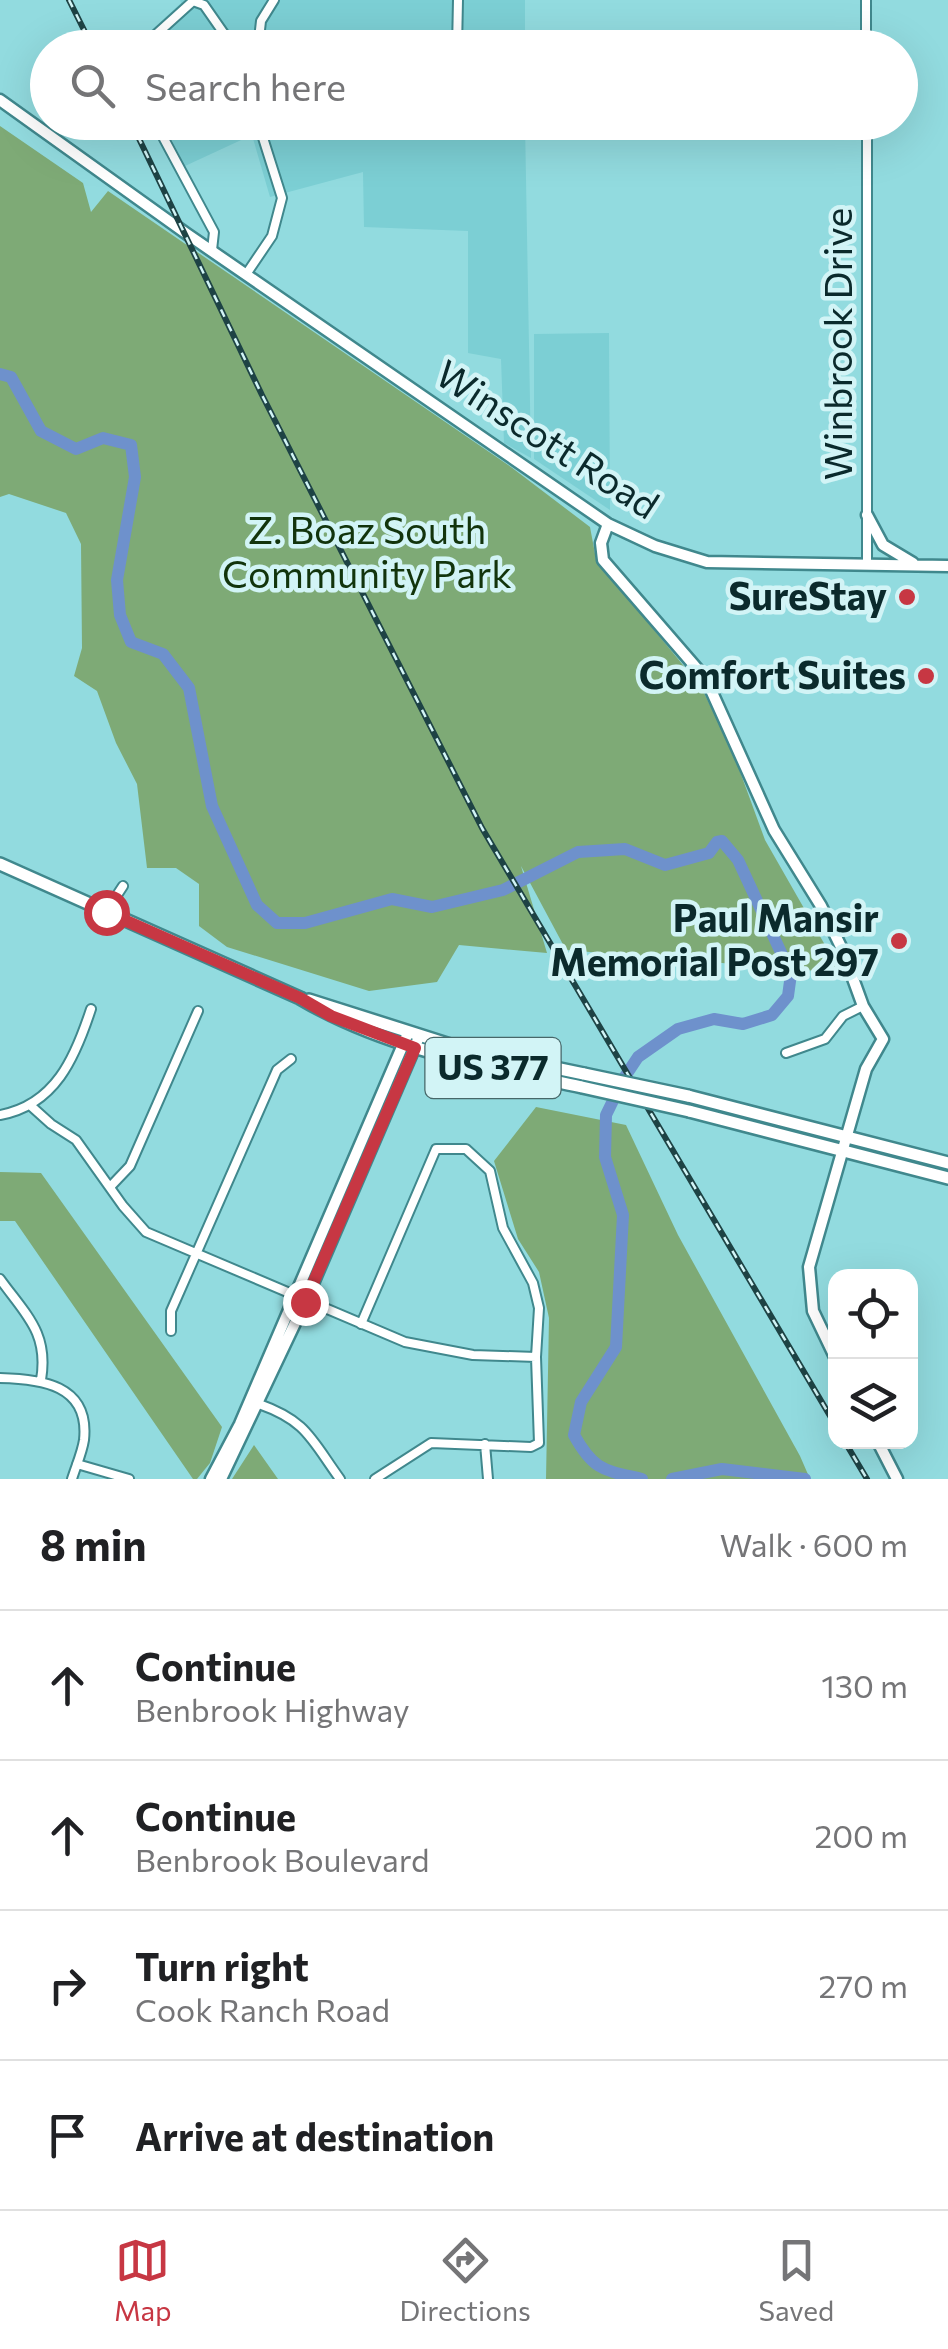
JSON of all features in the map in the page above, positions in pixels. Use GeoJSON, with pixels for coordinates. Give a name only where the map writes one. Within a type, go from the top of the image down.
{"type":"FeatureCollection","features":[{"type":"Feature","properties":{"kind":"main road","name":"US 377"},"geometry":{"type":"LineString","coordinates":[[0,864],[300,998],[331,1016],[411,1040],[583,1080],[924,1172],[948,1182]]}},
{"type":"Feature","properties":{"kind":"main road","name":"US 377"},"geometry":{"type":"LineString","coordinates":[[583,1080],[688,1096],[948,1160]]}},
{"type":"Feature","properties":{"kind":"street"},"geometry":{"type":"LineString","coordinates":[[261,30],[274,0]]}},
{"type":"Feature","properties":{"kind":"street"},"geometry":{"type":"LineString","coordinates":[[457,30],[458,0]]}},
{"type":"Feature","properties":{"kind":"street"},"geometry":{"type":"LineString","coordinates":[[866,0],[866,30]]}},
{"type":"Feature","properties":{"kind":"street"},"geometry":{"type":"LineString","coordinates":[[161,30],[193,1],[204,4],[222,30]]}},
{"type":"Feature","properties":{"kind":"street","name":"Winscott Road"},"geometry":{"type":"LineString","coordinates":[[0,100],[30,121]]}},
{"type":"Feature","properties":{"kind":"street","name":"Winscott Road"},"geometry":{"type":"LineString","coordinates":[[57,140],[608,524],[696,561],[948,566]]}},
{"type":"Feature","properties":{"kind":"street"},"geometry":{"type":"LineString","coordinates":[[165,140],[214,232],[212,250]]}},
{"type":"Feature","properties":{"kind":"street"},"geometry":{"type":"LineString","coordinates":[[248,273],[272,236],[282,198],[264,140]]}},
{"type":"Feature","properties":{"kind":"street","name":"Winbrook Drive"},"geometry":{"type":"LineString","coordinates":[[866,140],[867,565]]}},
{"type":"Feature","properties":{"kind":"street"},"geometry":{"type":"LineString","coordinates":[[867,515],[883,545],[918,566]]}},
{"type":"Feature","properties":{"kind":"street"},"geometry":{"type":"LineString","coordinates":[[608,524],[601,543],[603,560],[706,679],[774,830],[821,906],[864,1006],[883,1039],[866,1069],[814,1244],[808,1282],[813,1311],[828,1342]]}},
{"type":"Feature","properties":{"kind":"street"},"geometry":{"type":"LineString","coordinates":[[106,912],[122,886]]}},
{"type":"Feature","properties":{"kind":"street"},"geometry":{"type":"LineString","coordinates":[[786,1054],[825,1040],[843,1016],[864,1006]]}},
{"type":"Feature","properties":{"kind":"street"},"geometry":{"type":"LineString","coordinates":[[0,1115],[31,1106],[58,1082],[78,1050],[91,1009]]}},
{"type":"Feature","properties":{"kind":"street"},"geometry":{"type":"LineString","coordinates":[[110,1187],[130,1166],[198,1012]]}},
{"type":"Feature","properties":{"kind":"street"},"geometry":{"type":"LineString","coordinates":[[211,1479],[240,1424],[293,1297],[411,1040]]}},
{"type":"Feature","properties":{"kind":"street"},"geometry":{"type":"LineString","coordinates":[[221,1479],[305,1302],[411,1040]]}},
{"type":"Feature","properties":{"kind":"street"},"geometry":{"type":"LineString","coordinates":[[171,1331],[170,1311],[277,1070],[290,1058]]}},
{"type":"Feature","properties":{"kind":"street"},"geometry":{"type":"LineString","coordinates":[[31,1106],[76,1140],[146,1232],[405,1342],[439,1351],[536,1357]]}},
{"type":"Feature","properties":{"kind":"street"},"geometry":{"type":"LineString","coordinates":[[361,1324],[436,1149],[466,1149],[490,1171],[504,1228],[533,1283],[539,1308],[539,1443],[431,1443],[375,1479]]}},
{"type":"Feature","properties":{"kind":"street"},"geometry":{"type":"LineString","coordinates":[[0,1279],[40,1338],[44,1355],[41,1380]]}},
{"type":"Feature","properties":{"kind":"street"},"geometry":{"type":"LineString","coordinates":[[0,1378],[41,1380],[60,1388],[78,1410],[84,1440],[72,1479]]}},
{"type":"Feature","properties":{"kind":"street"},"geometry":{"type":"LineString","coordinates":[[259,1404],[288,1414],[304,1428],[340,1479]]}},
{"type":"Feature","properties":{"kind":"street"},"geometry":{"type":"LineString","coordinates":[[486,1444],[488,1479]]}},
{"type":"Feature","properties":{"kind":"street"},"geometry":{"type":"LineString","coordinates":[[882,1449],[897,1479]]}},
{"type":"Feature","properties":{"kind":"street"},"geometry":{"type":"LineString","coordinates":[[77,1464],[129,1479]]}},
{"type":"Feature","properties":{"kind":"shaded area"},"geometry":{"type":"Polygon","coordinates":[[[180,0],[525,0],[525,30],[152,30],[180,0]]]}},
{"type":"Feature","properties":{"kind":"shaded area"},"geometry":{"type":"Polygon","coordinates":[[[172,140],[241,140],[185,166],[172,140]]]}},
{"type":"Feature","properties":{"kind":"shaded area"},"geometry":{"type":"Polygon","coordinates":[[[253,140],[525,140],[531,458],[504,443],[501,359],[468,353],[468,231],[364,227],[363,172],[270,197],[253,140]]]}},
{"type":"Feature","properties":{"kind":"shaded area"},"geometry":{"type":"Polygon","coordinates":[[[609,333],[610,510],[534,459],[534,334],[609,333]]]}},
{"type":"Feature","properties":{"kind":"green space","name":"Z. Boaz South Community Park"},"geometry":{"type":"Polygon","coordinates":[[[0,126],[83,183],[91,212],[108,191],[511,467],[590,527],[596,559],[701,687],[731,747],[765,840],[841,973],[566,950],[521,866],[547,953],[459,945],[437,982],[369,991],[227,947],[199,926],[199,884],[176,868],[147,868],[137,784],[116,743],[97,691],[74,676],[82,648],[81,544],[66,513],[9,494],[0,497],[0,126]]]}},
{"type":"Feature","properties":{"kind":"green space"},"geometry":{"type":"Polygon","coordinates":[[[536,1107],[626,1125],[678,1235],[810,1479],[546,1479],[549,1318],[539,1272],[518,1239],[494,1161],[536,1107]]]}},
{"type":"Feature","properties":{"kind":"green space"},"geometry":{"type":"Polygon","coordinates":[[[0,1172],[41,1173],[222,1427],[210,1463],[197,1479],[193,1479],[15,1221],[0,1221],[0,1172]]]}},
{"type":"Feature","properties":{"kind":"green space"},"geometry":{"type":"Polygon","coordinates":[[[254,1445],[278,1479],[232,1479],[254,1445]]]}},
{"type":"Feature","properties":{"kind":"waterway"},"geometry":{"type":"LineString","coordinates":[[0,374],[11,377],[41,431],[76,449],[103,438],[131,445],[135,477],[117,580],[120,615],[131,642],[163,654],[189,688],[212,806],[257,905],[277,923],[305,923],[392,899],[432,907],[503,890],[578,852],[625,849],[665,865],[709,853],[722,841],[738,860],[791,974],[788,996],[772,1015],[743,1024],[714,1019],[678,1029],[638,1057],[606,1115],[605,1157],[623,1215],[616,1347],[581,1402],[574,1435],[601,1467],[642,1479]]}},
{"type":"Feature","properties":{"kind":"waterway"},"geometry":{"type":"LineString","coordinates":[[672,1479],[722,1469],[805,1479]]}},
{"type":"Feature","properties":{"kind":"railway"},"geometry":{"type":"LineString","coordinates":[[69,0],[84,30]]}},
{"type":"Feature","properties":{"kind":"railway"},"geometry":{"type":"LineString","coordinates":[[140,140],[262,395],[482,828],[828,1412]]}},
{"type":"Feature","properties":{"kind":"railway"},"geometry":{"type":"LineString","coordinates":[[849,1449],[867,1479]]}},
{"type":"Feature","properties":{"kind":"place","name":"SureStay"},"geometry":{"type":"Point","coordinates":[907,597]}},
{"type":"Feature","properties":{"kind":"place","name":"Comfort Suites"},"geometry":{"type":"Point","coordinates":[926,676]}},
{"type":"Feature","properties":{"kind":"place","name":"Paul Mansir Memorial Post 297"},"geometry":{"type":"Point","coordinates":[899,941]}},
{"type":"Feature","properties":{"kind":"route"},"geometry":{"type":"LineString","coordinates":[[106,912],[300,998],[331,1016],[415,1048],[305,1302]]}}]}
